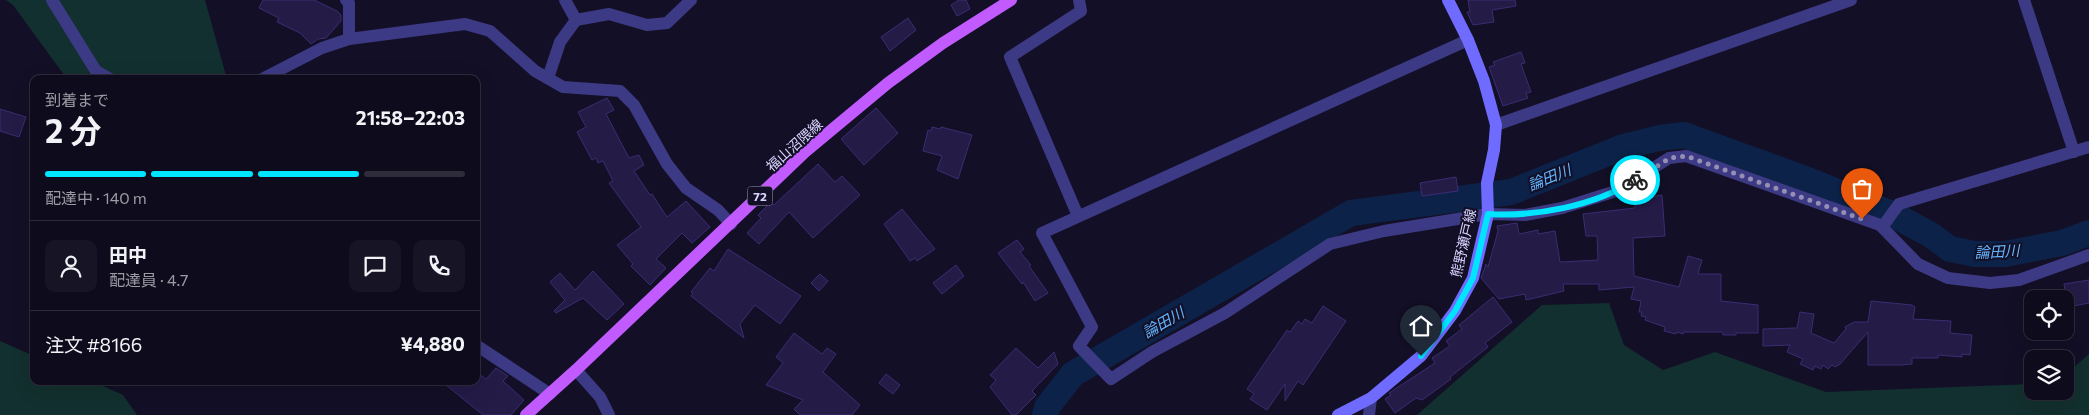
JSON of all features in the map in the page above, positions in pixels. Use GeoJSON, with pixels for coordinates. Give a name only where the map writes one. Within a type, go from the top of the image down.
{"type":"FeatureCollection","features":[{"type":"Feature","properties":{"kind":"main road","name":"福山沼隈線"},"geometry":{"type":"LineString","coordinates":[[526,415],[806,152],[888,83],[943,43],[1011,0]]}},
{"type":"Feature","properties":{"kind":"main road","name":"熊野瀬戸線"},"geometry":{"type":"LineString","coordinates":[[1338,415],[1371,398],[1421,356],[1455,311],[1473,278],[1488,214],[1488,184],[1496,125],[1484,81],[1468,40],[1448,0]]}},
{"type":"Feature","properties":{"kind":"street"},"geometry":{"type":"LineString","coordinates":[[52,0],[96,71],[103,75]]}},
{"type":"Feature","properties":{"kind":"street"},"geometry":{"type":"LineString","coordinates":[[346,0],[349,3],[349,39]]}},
{"type":"Feature","properties":{"kind":"street"},"geometry":{"type":"LineString","coordinates":[[565,0],[576,20]]}},
{"type":"Feature","properties":{"kind":"street"},"geometry":{"type":"LineString","coordinates":[[548,78],[560,42],[576,20],[610,14],[648,25],[666,23],[691,0]]}},
{"type":"Feature","properties":{"kind":"street"},"geometry":{"type":"LineString","coordinates":[[1078,216],[1010,57],[1081,11],[1079,0]]}},
{"type":"Feature","properties":{"kind":"street"},"geometry":{"type":"LineString","coordinates":[[1496,125],[1851,0]]}},
{"type":"Feature","properties":{"kind":"street"},"geometry":{"type":"LineString","coordinates":[[2024,0],[2074,152]]}},
{"type":"Feature","properties":{"kind":"street"},"geometry":{"type":"LineString","coordinates":[[270,75],[322,48],[349,39],[465,24],[490,31],[535,71],[563,87],[620,91],[634,105],[667,164],[686,188],[718,210],[731,224]]}},
{"type":"Feature","properties":{"kind":"street"},"geometry":{"type":"LineString","coordinates":[[1468,40],[1042,233],[1092,327],[1079,346],[1111,379],[1152,352],[1225,313],[1330,244],[1384,231],[1488,214],[1525,215],[1562,208],[1619,190],[1670,158],[1686,156],[1883,226],[1918,264],[1948,278],[1990,283],[2019,280],[2089,255]]}},
{"type":"Feature","properties":{"kind":"street"},"geometry":{"type":"LineString","coordinates":[[1883,226],[1899,204],[2089,147]]}},
{"type":"Feature","properties":{"kind":"street"},"geometry":{"type":"LineString","coordinates":[[480,348],[550,394]]}},
{"type":"Feature","properties":{"kind":"street"},"geometry":{"type":"LineString","coordinates":[[576,370],[600,397],[609,415]]}},
{"type":"Feature","properties":{"kind":"street"},"geometry":{"type":"LineString","coordinates":[[1369,415],[1371,398]]}},
{"type":"Feature","properties":{"kind":"green space"},"geometry":{"type":"Polygon","coordinates":[[[6,0],[205,0],[226,75],[64,75],[13,5],[6,0]]]}},
{"type":"Feature","properties":{"kind":"green space"},"geometry":{"type":"Polygon","coordinates":[[[1609,303],[1624,345],[1663,370],[1715,352],[1826,392],[2024,384],[2024,400],[2074,400],[2074,367],[2089,354],[2089,415],[1417,415],[1542,305],[1609,303]]]}},
{"type":"Feature","properties":{"kind":"green space"},"geometry":{"type":"Polygon","coordinates":[[[0,341],[30,354],[30,385],[101,385],[123,395],[137,415],[0,415],[0,341]]]}},
{"type":"Feature","properties":{"kind":"building"},"geometry":{"type":"Polygon","coordinates":[[[263,0],[314,0],[337,11],[341,15],[341,21],[326,38],[318,39],[311,44],[300,33],[277,22],[279,18],[259,8],[263,0]]]}},
{"type":"Feature","properties":{"kind":"building"},"geometry":{"type":"Polygon","coordinates":[[[959,0],[966,0],[970,9],[957,16],[951,5],[959,0]]]}},
{"type":"Feature","properties":{"kind":"building"},"geometry":{"type":"Polygon","coordinates":[[[1468,0],[1515,0],[1516,6],[1492,10],[1494,22],[1473,25],[1467,12],[1470,12],[1468,0]]]}},
{"type":"Feature","properties":{"kind":"building"},"geometry":{"type":"Polygon","coordinates":[[[908,18],[916,30],[890,51],[881,37],[908,18]]]}},
{"type":"Feature","properties":{"kind":"building"},"geometry":{"type":"Polygon","coordinates":[[[1521,52],[1525,63],[1521,64],[1531,92],[1526,93],[1528,98],[1503,106],[1489,67],[1495,65],[1493,62],[1521,52]]]}},
{"type":"Feature","properties":{"kind":"building"},"geometry":{"type":"Polygon","coordinates":[[[607,98],[614,110],[606,114],[629,158],[639,155],[644,165],[634,171],[667,217],[686,201],[710,227],[692,243],[682,233],[656,259],[666,268],[650,285],[631,266],[633,264],[617,245],[641,227],[609,183],[613,181],[603,161],[598,163],[596,158],[592,160],[577,132],[586,127],[578,112],[607,98]]]}},
{"type":"Feature","properties":{"kind":"building"},"geometry":{"type":"Polygon","coordinates":[[[876,108],[898,133],[864,165],[841,139],[876,108]]]}},
{"type":"Feature","properties":{"kind":"building"},"geometry":{"type":"Polygon","coordinates":[[[0,109],[26,117],[19,137],[0,131],[0,109]]]}},
{"type":"Feature","properties":{"kind":"building"},"geometry":{"type":"Polygon","coordinates":[[[932,127],[940,129],[941,127],[972,135],[958,179],[937,170],[942,156],[923,151],[928,130],[931,131],[932,127]]]}},
{"type":"Feature","properties":{"kind":"building"},"geometry":{"type":"Polygon","coordinates":[[[818,164],[835,182],[842,176],[860,195],[813,238],[789,212],[759,244],[747,233],[761,218],[758,215],[770,203],[774,205],[818,164]]]}},
{"type":"Feature","properties":{"kind":"building"},"geometry":{"type":"Polygon","coordinates":[[[1456,177],[1458,191],[1422,196],[1420,183],[1456,177]]]}},
{"type":"Feature","properties":{"kind":"building"},"geometry":{"type":"Polygon","coordinates":[[[1662,195],[1665,236],[1633,238],[1634,276],[1679,287],[1688,256],[1702,260],[1698,274],[1721,274],[1721,301],[1758,305],[1758,333],[1723,335],[1722,332],[1684,332],[1683,334],[1677,332],[1676,334],[1664,331],[1665,327],[1645,320],[1646,317],[1641,316],[1642,312],[1639,312],[1641,301],[1631,299],[1634,287],[1599,290],[1599,284],[1563,284],[1564,291],[1526,300],[1525,294],[1499,299],[1481,278],[1486,264],[1488,267],[1498,231],[1497,226],[1517,223],[1519,234],[1538,230],[1538,234],[1555,231],[1560,262],[1598,260],[1597,236],[1586,236],[1583,214],[1635,208],[1635,200],[1662,195]]]}},
{"type":"Feature","properties":{"kind":"building"},"geometry":{"type":"Polygon","coordinates":[[[902,209],[935,249],[917,261],[915,258],[910,261],[884,224],[902,209]]]}},
{"type":"Feature","properties":{"kind":"building"},"geometry":{"type":"Polygon","coordinates":[[[1017,240],[1024,249],[1020,252],[1031,265],[1029,266],[1048,293],[1035,301],[1023,282],[1022,284],[998,253],[1017,240]]]}},
{"type":"Feature","properties":{"kind":"building"},"geometry":{"type":"Polygon","coordinates":[[[728,249],[801,296],[780,324],[755,305],[740,324],[744,338],[691,296],[693,293],[691,292],[710,268],[714,271],[728,249]]]}},
{"type":"Feature","properties":{"kind":"building"},"geometry":{"type":"Polygon","coordinates":[[[956,265],[964,276],[942,294],[933,283],[956,265]]]}},
{"type":"Feature","properties":{"kind":"building"},"geometry":{"type":"Polygon","coordinates":[[[593,271],[624,304],[607,320],[583,298],[556,313],[554,311],[565,300],[550,282],[560,273],[575,290],[593,271]]]}},
{"type":"Feature","properties":{"kind":"building"},"geometry":{"type":"Polygon","coordinates":[[[820,274],[828,281],[819,291],[811,283],[820,274]]]}},
{"type":"Feature","properties":{"kind":"building"},"geometry":{"type":"Polygon","coordinates":[[[2089,280],[2089,303],[2074,306],[2074,290],[2065,290],[2064,284],[2089,280]]]}},
{"type":"Feature","properties":{"kind":"building"},"geometry":{"type":"Polygon","coordinates":[[[1493,297],[1512,322],[1485,343],[1488,347],[1450,377],[1451,379],[1422,400],[1416,398],[1395,413],[1385,399],[1391,395],[1389,393],[1435,363],[1432,358],[1450,346],[1446,341],[1462,329],[1459,325],[1493,297]]]}},
{"type":"Feature","properties":{"kind":"building"},"geometry":{"type":"Polygon","coordinates":[[[1871,301],[1912,305],[1915,307],[1913,319],[1951,321],[1950,333],[1972,335],[1970,355],[1962,354],[1962,357],[1938,355],[1938,358],[1912,358],[1912,364],[1902,365],[1868,365],[1868,332],[1840,364],[1835,367],[1832,365],[1828,369],[1823,365],[1821,369],[1815,366],[1813,370],[1800,364],[1803,359],[1787,352],[1790,345],[1763,346],[1763,329],[1797,328],[1800,312],[1814,314],[1811,333],[1834,343],[1846,329],[1845,327],[1854,322],[1868,322],[1871,301]]]}},
{"type":"Feature","properties":{"kind":"building"},"geometry":{"type":"Polygon","coordinates":[[[1323,306],[1346,321],[1303,385],[1298,381],[1285,401],[1285,384],[1267,410],[1250,399],[1254,394],[1247,389],[1287,330],[1290,332],[1298,321],[1302,324],[1305,319],[1312,323],[1323,306]]]}},
{"type":"Feature","properties":{"kind":"building"},"geometry":{"type":"Polygon","coordinates":[[[794,333],[822,354],[827,348],[836,354],[823,372],[860,405],[852,415],[800,415],[794,409],[803,400],[766,385],[783,363],[776,357],[794,333]]]}},
{"type":"Feature","properties":{"kind":"building"},"geometry":{"type":"Polygon","coordinates":[[[1016,348],[1038,368],[1054,352],[1058,364],[1032,391],[1036,395],[1016,415],[1012,415],[990,387],[996,380],[990,375],[1016,348]]]}},
{"type":"Feature","properties":{"kind":"building"},"geometry":{"type":"Polygon","coordinates":[[[496,368],[508,376],[503,381],[524,400],[511,415],[483,415],[446,385],[480,385],[480,375],[486,379],[496,368]]]}},
{"type":"Feature","properties":{"kind":"building"},"geometry":{"type":"Polygon","coordinates":[[[886,374],[900,385],[893,394],[879,383],[886,374]]]}},
{"type":"Feature","properties":{"kind":"waterway","name":"論田川"},"geometry":{"type":"LineString","coordinates":[[1045,415],[1047,407],[1073,374],[1351,213],[1511,192],[1623,147],[1659,138],[1684,135],[1808,180],[1892,214],[1931,235],[1950,249],[1975,254],[2005,254],[2062,243],[2089,233]]}},
{"type":"Feature","properties":{"kind":"way so far"},"geometry":{"type":"LineString","coordinates":[[1635,180],[1670,158],[1686,156],[1862,219]]}},
{"type":"Feature","properties":{"kind":"route"},"geometry":{"type":"LineString","coordinates":[[1421,356],[1455,311],[1473,278],[1488,214],[1525,215],[1562,208],[1619,190],[1635,180]]}}]}
